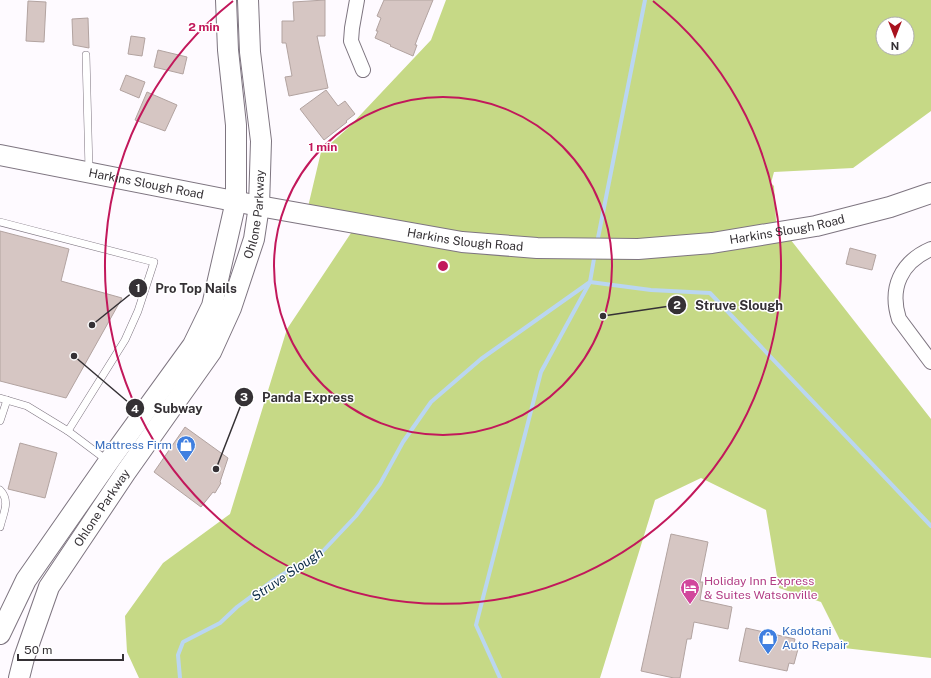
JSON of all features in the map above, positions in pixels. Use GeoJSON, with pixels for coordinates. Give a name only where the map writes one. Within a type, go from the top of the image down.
{"type":"FeatureCollection","features":[{"type":"Feature","properties":{"kind":"main road","name":"Ohlone Parkway"},"geometry":{"type":"LineString","coordinates":[[18,678],[50,587],[117,466],[193,345],[212,306],[236,201],[236,125],[228,50],[226,0]]}},
{"type":"Feature","properties":{"kind":"main road","name":"Ohlone Parkway"},"geometry":{"type":"LineString","coordinates":[[0,634],[26,580],[211,352],[231,308],[254,239],[259,206],[261,140],[250,52],[248,0]]}},
{"type":"Feature","properties":{"kind":"main road","name":"Harkins Slough Road"},"geometry":{"type":"LineString","coordinates":[[0,155],[259,206],[462,242],[537,248],[638,249],[704,244],[816,226],[931,193]]}},
{"type":"Feature","properties":{"kind":"street"},"geometry":{"type":"LineString","coordinates":[[357,0],[351,41],[363,70]]}},
{"type":"Feature","properties":{"kind":"street"},"geometry":{"type":"LineString","coordinates":[[931,249],[918,256],[906,266],[898,280],[895,295],[896,311],[899,319],[931,362]]}},
{"type":"Feature","properties":{"kind":"lane"},"geometry":{"type":"LineString","coordinates":[[86,55],[89,172]]}},
{"type":"Feature","properties":{"kind":"lane"},"geometry":{"type":"LineString","coordinates":[[0,222],[154,262],[138,311],[125,340],[68,431]]}},
{"type":"Feature","properties":{"kind":"lane"},"geometry":{"type":"LineString","coordinates":[[0,421],[3,399],[27,406],[68,431],[117,466]]}},
{"type":"Feature","properties":{"kind":"lane"},"geometry":{"type":"LineString","coordinates":[[0,490],[5,495],[6,503],[0,527]]}},
{"type":"Feature","properties":{"kind":"green space","name":"Struve Slough"},"geometry":{"type":"Polygon","coordinates":[[[446,0],[931,0],[931,111],[853,168],[774,172],[771,183],[774,186],[776,221],[931,419],[931,658],[844,648],[821,602],[779,588],[766,510],[701,478],[655,500],[600,678],[139,678],[127,652],[125,616],[163,563],[230,514],[287,329],[361,218],[307,211],[321,152],[348,128],[431,40],[446,0]]]}},
{"type":"Feature","properties":{"kind":"building"},"geometry":{"type":"Polygon","coordinates":[[[325,0],[325,36],[317,36],[328,88],[289,96],[285,77],[292,76],[286,43],[282,43],[282,21],[294,21],[293,2],[325,0]]]}},
{"type":"Feature","properties":{"kind":"building"},"geometry":{"type":"Polygon","coordinates":[[[384,0],[433,0],[415,45],[417,45],[413,56],[375,38],[381,18],[377,16],[384,0]]]}},
{"type":"Feature","properties":{"kind":"building"},"geometry":{"type":"Polygon","coordinates":[[[28,1],[46,2],[44,42],[26,41],[28,1]]]}},
{"type":"Feature","properties":{"kind":"building"},"geometry":{"type":"Polygon","coordinates":[[[88,18],[89,48],[73,45],[72,19],[88,18]]]}},
{"type":"Feature","properties":{"kind":"building"},"geometry":{"type":"Polygon","coordinates":[[[131,36],[145,38],[142,56],[128,54],[131,36]]]}},
{"type":"Feature","properties":{"kind":"building"},"geometry":{"type":"Polygon","coordinates":[[[158,50],[187,57],[183,74],[154,67],[158,50]]]}},
{"type":"Feature","properties":{"kind":"building"},"geometry":{"type":"Polygon","coordinates":[[[126,75],[145,82],[139,98],[120,90],[126,75]]]}},
{"type":"Feature","properties":{"kind":"building"},"geometry":{"type":"Polygon","coordinates":[[[326,90],[338,106],[345,101],[355,114],[324,140],[300,109],[326,90]]]}},
{"type":"Feature","properties":{"kind":"building"},"geometry":{"type":"Polygon","coordinates":[[[147,92],[177,105],[165,131],[135,120],[147,92]]]}},
{"type":"Feature","properties":{"kind":"building"},"geometry":{"type":"Polygon","coordinates":[[[0,231],[69,249],[61,281],[122,298],[66,398],[0,381],[0,231]]]}},
{"type":"Feature","properties":{"kind":"building"},"geometry":{"type":"Polygon","coordinates":[[[850,248],[876,255],[872,270],[846,264],[850,248]]]}},
{"type":"Feature","properties":{"kind":"building","name":"Mattress Firm"},"geometry":{"type":"Polygon","coordinates":[[[185,427],[228,458],[220,482],[221,483],[215,493],[213,492],[201,507],[154,472],[185,427]]]}},
{"type":"Feature","properties":{"kind":"building"},"geometry":{"type":"Polygon","coordinates":[[[20,443],[57,453],[45,498],[8,489],[20,443]]]}},
{"type":"Feature","properties":{"kind":"building","name":"Holiday Inn Express & Suites Watsonville"},"geometry":{"type":"Polygon","coordinates":[[[671,534],[708,542],[700,582],[703,582],[700,600],[732,607],[728,629],[694,622],[691,639],[687,639],[680,678],[641,671],[671,534]]]}},
{"type":"Feature","properties":{"kind":"building","name":"Kadotani Auto Repair"},"geometry":{"type":"Polygon","coordinates":[[[746,628],[795,639],[793,648],[798,649],[794,664],[789,663],[787,671],[739,661],[746,628]]]}},
{"type":"Feature","properties":{"kind":"waterway","name":"Struve Slough"},"geometry":{"type":"LineString","coordinates":[[597,243],[645,0]]}},
{"type":"Feature","properties":{"kind":"waterway","name":"Struve Slough"},"geometry":{"type":"LineString","coordinates":[[180,678],[178,655],[183,642],[220,623],[237,607],[272,581],[323,551],[356,516],[380,484],[403,442],[431,402],[481,359],[590,282],[595,253]]}},
{"type":"Feature","properties":{"kind":"waterway"},"geometry":{"type":"LineString","coordinates":[[500,678],[476,625],[541,372],[590,282],[651,290],[710,293],[931,526]]}},
{"type":"Feature","properties":{"kind":"place","name":"Struve Slough"},"geometry":{"type":"Point","coordinates":[603,316]}},
{"type":"Feature","properties":{"kind":"place","name":"Pro Top Nails"},"geometry":{"type":"Point","coordinates":[92,325]}},
{"type":"Feature","properties":{"kind":"place","name":"Subway"},"geometry":{"type":"Point","coordinates":[74,356]}},
{"type":"Feature","properties":{"kind":"place","name":"Mattress Firm"},"geometry":{"type":"Point","coordinates":[186,462]}},
{"type":"Feature","properties":{"kind":"place","name":"Panda Express"},"geometry":{"type":"Point","coordinates":[216,469]}},
{"type":"Feature","properties":{"kind":"place","name":"Holiday Inn Express & Suites Watsonville"},"geometry":{"type":"Point","coordinates":[690,605]}},
{"type":"Feature","properties":{"kind":"place","name":"Kadotani Auto Repair"},"geometry":{"type":"Point","coordinates":[768,655]}}]}
